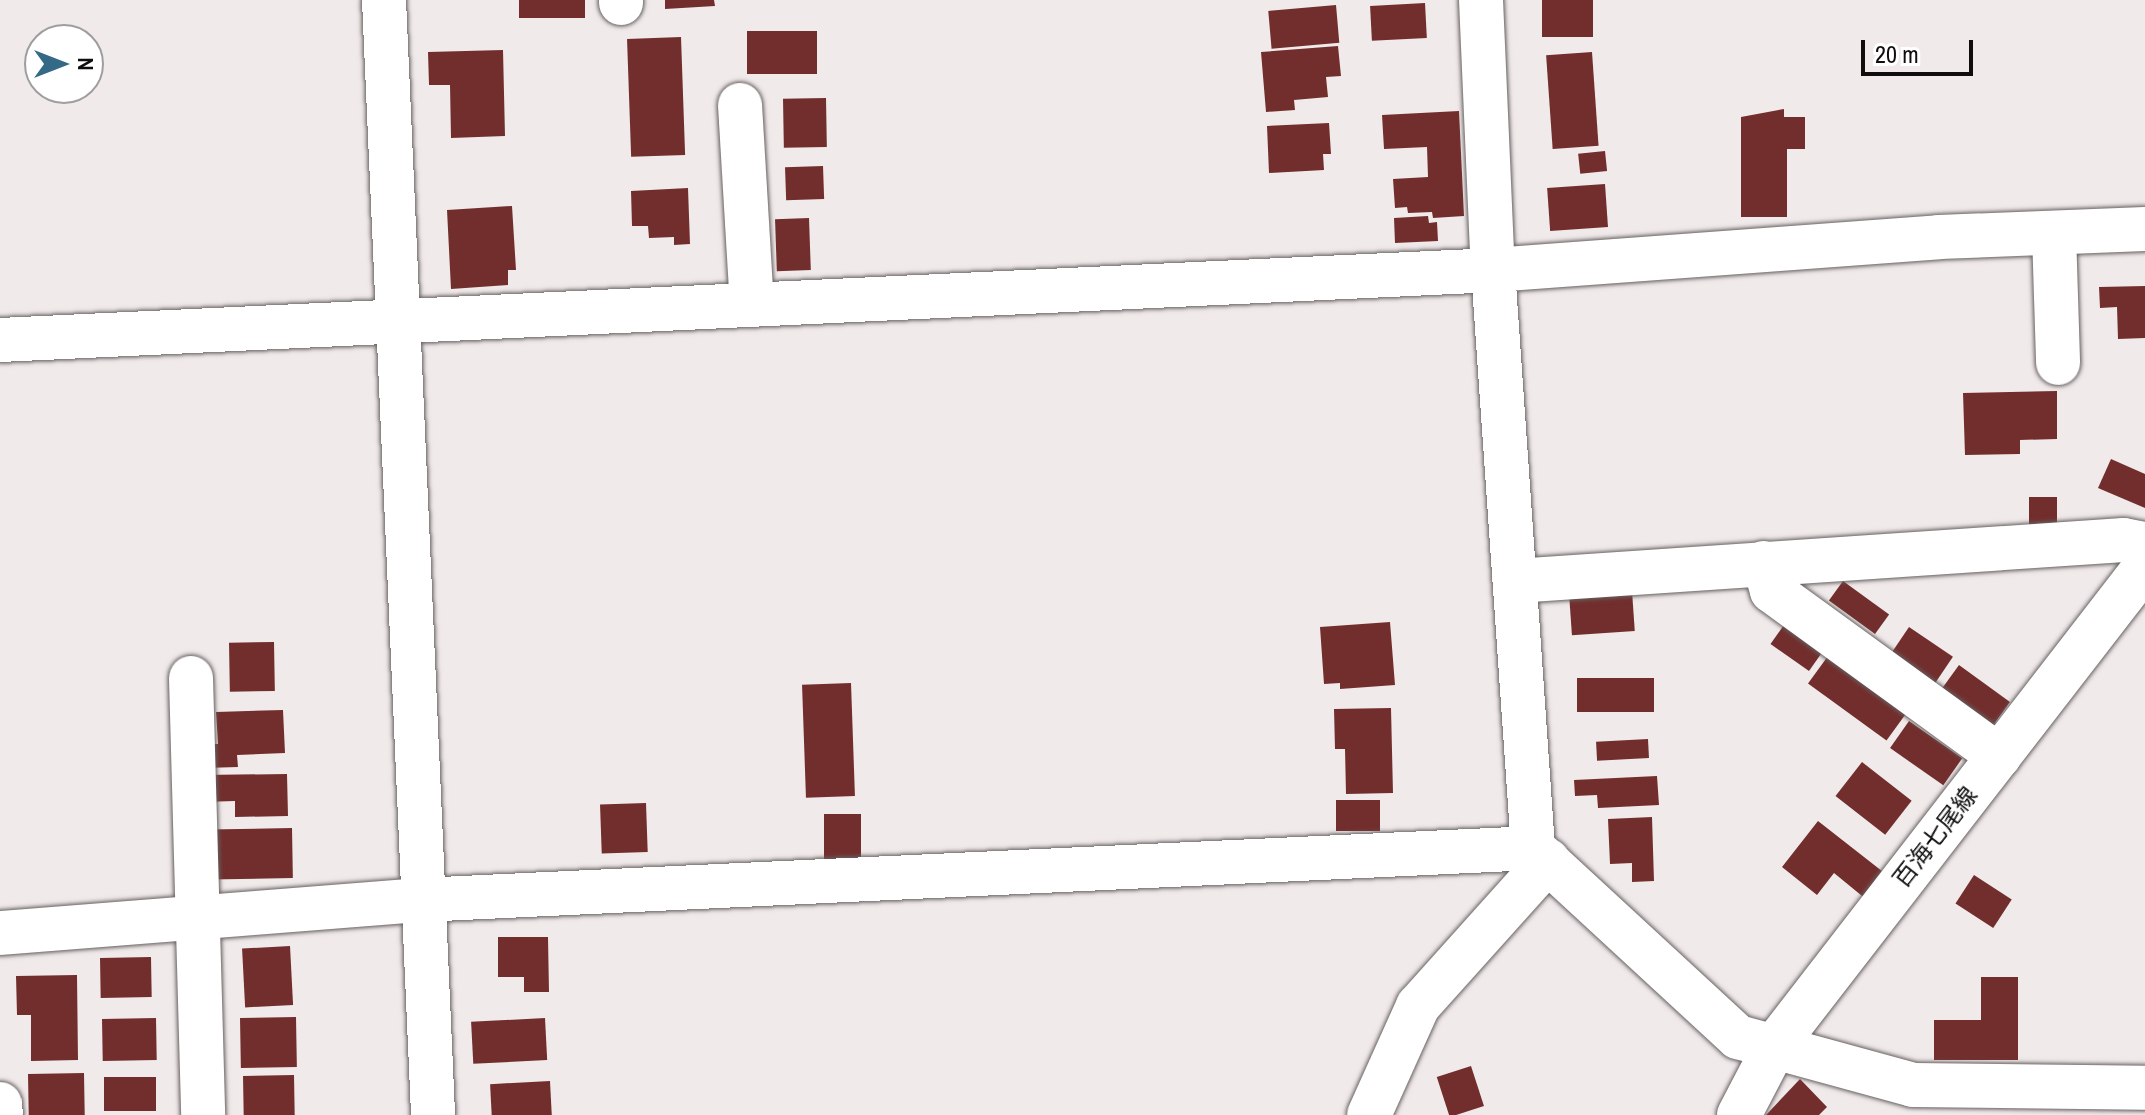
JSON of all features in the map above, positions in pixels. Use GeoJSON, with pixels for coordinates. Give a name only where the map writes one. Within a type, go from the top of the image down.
{"type":"FeatureCollection","features":[{"type":"Feature","properties":{"kind":"street"},"geometry":{"type":"LineString","coordinates":[[384,0],[394,322],[419,900],[433,1115]]}},
{"type":"Feature","properties":{"kind":"street"},"geometry":{"type":"LineString","coordinates":[[1481,0],[1493,270],[1515,581],[1540,855],[1738,1037],[1776,1044],[1845,1069],[1913,1085],[2145,1088]]}},
{"type":"Feature","properties":{"kind":"street"},"geometry":{"type":"LineString","coordinates":[[740,105],[752,305]]}},
{"type":"Feature","properties":{"kind":"street"},"geometry":{"type":"LineString","coordinates":[[0,340],[1493,270],[2145,229]]}},
{"type":"Feature","properties":{"kind":"street"},"geometry":{"type":"LineString","coordinates":[[2054,233],[2058,363]]}},
{"type":"Feature","properties":{"kind":"street"},"geometry":{"type":"LineString","coordinates":[[1515,581],[2124,540],[2145,544]]}},
{"type":"Feature","properties":{"kind":"street"},"geometry":{"type":"LineString","coordinates":[[1764,563],[1772,591],[1999,756]]}},
{"type":"Feature","properties":{"kind":"street","name":"百海七尾線"},"geometry":{"type":"LineString","coordinates":[[1739,1115],[1776,1044],[2145,567]]}},
{"type":"Feature","properties":{"kind":"street"},"geometry":{"type":"LineString","coordinates":[[191,678],[200,918],[203,1115]]}},
{"type":"Feature","properties":{"kind":"street"},"geometry":{"type":"LineString","coordinates":[[0,933],[419,900],[1540,855]]}},
{"type":"Feature","properties":{"kind":"street"},"geometry":{"type":"LineString","coordinates":[[1369,1115],[1418,1006],[1540,855]]}},
{"type":"Feature","properties":{"kind":"street"},"geometry":{"type":"LineString","coordinates":[[0,1104],[1,1115]]}},
{"type":"Feature","properties":{"kind":"building"},"geometry":{"type":"Polygon","coordinates":[[[519,0],[585,0],[585,18],[519,18],[519,0]]]}},
{"type":"Feature","properties":{"kind":"building"},"geometry":{"type":"Polygon","coordinates":[[[665,0],[714,0],[715,6],[665,9],[665,0]]]}},
{"type":"Feature","properties":{"kind":"building"},"geometry":{"type":"Polygon","coordinates":[[[1542,0],[1593,0],[1593,37],[1542,37],[1542,0]]]}},
{"type":"Feature","properties":{"kind":"building"},"geometry":{"type":"Polygon","coordinates":[[[1425,3],[1427,38],[1372,41],[1370,6],[1425,3]]]}},
{"type":"Feature","properties":{"kind":"building"},"geometry":{"type":"Polygon","coordinates":[[[1336,5],[1339,43],[1272,49],[1268,11],[1336,5]]]}},
{"type":"Feature","properties":{"kind":"building"},"geometry":{"type":"Polygon","coordinates":[[[747,31],[817,31],[817,74],[747,74],[747,31]]]}},
{"type":"Feature","properties":{"kind":"building"},"geometry":{"type":"Polygon","coordinates":[[[681,37],[685,155],[631,157],[627,39],[681,37]]]}},
{"type":"Feature","properties":{"kind":"building"},"geometry":{"type":"Polygon","coordinates":[[[1338,46],[1341,76],[1326,77],[1328,97],[1294,100],[1295,110],[1266,112],[1261,52],[1338,46]]]}},
{"type":"Feature","properties":{"kind":"building"},"geometry":{"type":"Polygon","coordinates":[[[503,50],[505,136],[451,138],[450,85],[429,85],[428,52],[503,50]]]}},
{"type":"Feature","properties":{"kind":"building"},"geometry":{"type":"Polygon","coordinates":[[[1592,52],[1599,146],[1553,149],[1546,55],[1592,52]]]}},
{"type":"Feature","properties":{"kind":"building"},"geometry":{"type":"Polygon","coordinates":[[[826,98],[827,147],[784,148],[783,99],[826,98]]]}},
{"type":"Feature","properties":{"kind":"building"},"geometry":{"type":"Polygon","coordinates":[[[1784,109],[1784,117],[1805,117],[1805,149],[1787,149],[1787,217],[1741,217],[1741,117],[1784,109]]]}},
{"type":"Feature","properties":{"kind":"building"},"geometry":{"type":"Polygon","coordinates":[[[1459,111],[1464,216],[1433,218],[1432,212],[1408,213],[1407,207],[1395,208],[1393,179],[1428,177],[1427,147],[1384,149],[1382,115],[1459,111]]]}},
{"type":"Feature","properties":{"kind":"building"},"geometry":{"type":"Polygon","coordinates":[[[1329,123],[1331,154],[1323,154],[1324,170],[1269,173],[1267,126],[1329,123]]]}},
{"type":"Feature","properties":{"kind":"building"},"geometry":{"type":"Polygon","coordinates":[[[1605,151],[1607,171],[1580,174],[1578,154],[1605,151]]]}},
{"type":"Feature","properties":{"kind":"building"},"geometry":{"type":"Polygon","coordinates":[[[823,166],[824,199],[786,200],[785,167],[823,166]]]}},
{"type":"Feature","properties":{"kind":"building"},"geometry":{"type":"Polygon","coordinates":[[[1605,184],[1608,227],[1550,231],[1547,188],[1605,184]]]}},
{"type":"Feature","properties":{"kind":"building"},"geometry":{"type":"Polygon","coordinates":[[[688,188],[690,244],[674,245],[674,237],[649,238],[648,226],[632,226],[631,191],[688,188]]]}},
{"type":"Feature","properties":{"kind":"building"},"geometry":{"type":"Polygon","coordinates":[[[512,206],[516,270],[508,270],[508,285],[451,289],[447,210],[512,206]]]}},
{"type":"Feature","properties":{"kind":"building"},"geometry":{"type":"Polygon","coordinates":[[[1428,216],[1429,223],[1437,222],[1438,241],[1395,243],[1394,218],[1428,216]]]}},
{"type":"Feature","properties":{"kind":"building"},"geometry":{"type":"Polygon","coordinates":[[[809,218],[811,270],[777,271],[775,219],[809,218]]]}},
{"type":"Feature","properties":{"kind":"building"},"geometry":{"type":"Polygon","coordinates":[[[2145,286],[2145,338],[2118,339],[2117,307],[2100,308],[2099,287],[2145,286]]]}},
{"type":"Feature","properties":{"kind":"building"},"geometry":{"type":"Polygon","coordinates":[[[2057,391],[2057,439],[2020,440],[2020,454],[1965,455],[1963,393],[2057,391]]]}},
{"type":"Feature","properties":{"kind":"building"},"geometry":{"type":"Polygon","coordinates":[[[2111,459],[2145,474],[2145,508],[2098,488],[2111,459]]]}},
{"type":"Feature","properties":{"kind":"building"},"geometry":{"type":"Polygon","coordinates":[[[2029,497],[2057,497],[2057,527],[2029,527],[2029,497]]]}},
{"type":"Feature","properties":{"kind":"building"},"geometry":{"type":"Polygon","coordinates":[[[1843,581],[1889,615],[1875,634],[1829,600],[1843,581]]]}},
{"type":"Feature","properties":{"kind":"building"},"geometry":{"type":"Polygon","coordinates":[[[1632,591],[1635,631],[1572,635],[1569,595],[1632,591]]]}},
{"type":"Feature","properties":{"kind":"building"},"geometry":{"type":"Polygon","coordinates":[[[1390,622],[1395,685],[1340,689],[1340,683],[1324,684],[1320,627],[1390,622]]]}},
{"type":"Feature","properties":{"kind":"building"},"geometry":{"type":"Polygon","coordinates":[[[1786,622],[1825,649],[1809,671],[1771,644],[1786,622]]]}},
{"type":"Feature","properties":{"kind":"building"},"geometry":{"type":"Polygon","coordinates":[[[1909,627],[1953,657],[1935,683],[1891,654],[1909,627]]]}},
{"type":"Feature","properties":{"kind":"building"},"geometry":{"type":"Polygon","coordinates":[[[274,642],[275,691],[230,692],[229,643],[274,642]]]}},
{"type":"Feature","properties":{"kind":"building"},"geometry":{"type":"Polygon","coordinates":[[[1828,656],[1906,713],[1886,741],[1808,684],[1828,656]]]}},
{"type":"Feature","properties":{"kind":"building"},"geometry":{"type":"Polygon","coordinates":[[[1959,665],[2010,702],[1994,725],[1943,688],[1959,665]]]}},
{"type":"Feature","properties":{"kind":"building"},"geometry":{"type":"Polygon","coordinates":[[[1577,678],[1654,678],[1654,712],[1577,712],[1577,678]]]}},
{"type":"Feature","properties":{"kind":"building"},"geometry":{"type":"Polygon","coordinates":[[[851,683],[855,796],[806,798],[802,685],[851,683]]]}},
{"type":"Feature","properties":{"kind":"building"},"geometry":{"type":"Polygon","coordinates":[[[1391,708],[1393,793],[1346,794],[1345,749],[1335,749],[1334,709],[1391,708]]]}},
{"type":"Feature","properties":{"kind":"building"},"geometry":{"type":"Polygon","coordinates":[[[283,710],[285,753],[237,755],[238,767],[204,768],[204,744],[218,744],[216,712],[283,710]]]}},
{"type":"Feature","properties":{"kind":"building"},"geometry":{"type":"Polygon","coordinates":[[[1909,721],[1962,758],[1943,785],[1890,748],[1909,721]]]}},
{"type":"Feature","properties":{"kind":"building"},"geometry":{"type":"Polygon","coordinates":[[[1648,739],[1649,758],[1597,761],[1596,742],[1648,739]]]}},
{"type":"Feature","properties":{"kind":"building"},"geometry":{"type":"Polygon","coordinates":[[[1862,762],[1912,801],[1885,835],[1836,796],[1862,762]]]}},
{"type":"Feature","properties":{"kind":"building"},"geometry":{"type":"Polygon","coordinates":[[[287,774],[288,816],[235,817],[235,801],[203,802],[203,775],[287,774]]]}},
{"type":"Feature","properties":{"kind":"building"},"geometry":{"type":"Polygon","coordinates":[[[1657,776],[1659,805],[1598,808],[1597,795],[1575,796],[1574,780],[1657,776]]]}},
{"type":"Feature","properties":{"kind":"building"},"geometry":{"type":"Polygon","coordinates":[[[1336,800],[1380,800],[1380,831],[1336,831],[1336,800]]]}},
{"type":"Feature","properties":{"kind":"building"},"geometry":{"type":"Polygon","coordinates":[[[646,803],[648,852],[602,854],[600,805],[646,803]]]}},
{"type":"Feature","properties":{"kind":"building"},"geometry":{"type":"Polygon","coordinates":[[[824,814],[861,814],[861,862],[824,862],[824,814]]]}},
{"type":"Feature","properties":{"kind":"building"},"geometry":{"type":"Polygon","coordinates":[[[1652,817],[1654,881],[1632,882],[1632,863],[1610,864],[1608,819],[1652,817]]]}},
{"type":"Feature","properties":{"kind":"building"},"geometry":{"type":"Polygon","coordinates":[[[1818,821],[1887,875],[1867,900],[1834,873],[1817,895],[1782,867],[1818,821]]]}},
{"type":"Feature","properties":{"kind":"building"},"geometry":{"type":"Polygon","coordinates":[[[292,828],[293,878],[210,879],[209,829],[292,828]]]}},
{"type":"Feature","properties":{"kind":"building"},"geometry":{"type":"Polygon","coordinates":[[[1974,875],[2012,900],[1993,928],[1955,904],[1974,875]]]}},
{"type":"Feature","properties":{"kind":"building"},"geometry":{"type":"Polygon","coordinates":[[[498,937],[548,937],[549,992],[524,992],[524,977],[498,977],[498,937]]]}},
{"type":"Feature","properties":{"kind":"building"},"geometry":{"type":"Polygon","coordinates":[[[290,946],[293,1005],[245,1007],[242,949],[290,946]]]}},
{"type":"Feature","properties":{"kind":"building"},"geometry":{"type":"Polygon","coordinates":[[[151,957],[152,997],[101,998],[100,958],[151,957]]]}},
{"type":"Feature","properties":{"kind":"building"},"geometry":{"type":"Polygon","coordinates":[[[77,975],[78,1060],[31,1061],[31,1015],[17,1015],[16,976],[77,975]]]}},
{"type":"Feature","properties":{"kind":"building"},"geometry":{"type":"Polygon","coordinates":[[[1981,977],[2018,977],[2018,1060],[1934,1060],[1934,1020],[1981,1020],[1981,977]]]}},
{"type":"Feature","properties":{"kind":"building"},"geometry":{"type":"Polygon","coordinates":[[[296,1017],[297,1067],[241,1068],[240,1018],[296,1017]]]}},
{"type":"Feature","properties":{"kind":"building"},"geometry":{"type":"Polygon","coordinates":[[[156,1018],[157,1060],[103,1061],[102,1019],[156,1018]]]}},
{"type":"Feature","properties":{"kind":"building"},"geometry":{"type":"Polygon","coordinates":[[[545,1018],[547,1060],[473,1064],[471,1022],[545,1018]]]}},
{"type":"Feature","properties":{"kind":"building"},"geometry":{"type":"Polygon","coordinates":[[[1471,1066],[1484,1106],[1449,1115],[1437,1077],[1471,1066]]]}},
{"type":"Feature","properties":{"kind":"building"},"geometry":{"type":"Polygon","coordinates":[[[84,1073],[85,1115],[29,1115],[28,1074],[84,1073]]]}},
{"type":"Feature","properties":{"kind":"building"},"geometry":{"type":"Polygon","coordinates":[[[294,1075],[295,1115],[244,1115],[243,1076],[294,1075]]]}},
{"type":"Feature","properties":{"kind":"building"},"geometry":{"type":"Polygon","coordinates":[[[104,1077],[156,1077],[156,1111],[104,1111],[104,1077]]]}},
{"type":"Feature","properties":{"kind":"building"},"geometry":{"type":"Polygon","coordinates":[[[1800,1079],[1827,1107],[1819,1115],[1766,1115],[1800,1079]]]}},
{"type":"Feature","properties":{"kind":"building"},"geometry":{"type":"Polygon","coordinates":[[[550,1081],[552,1115],[492,1115],[490,1084],[550,1081]]]}}]}
